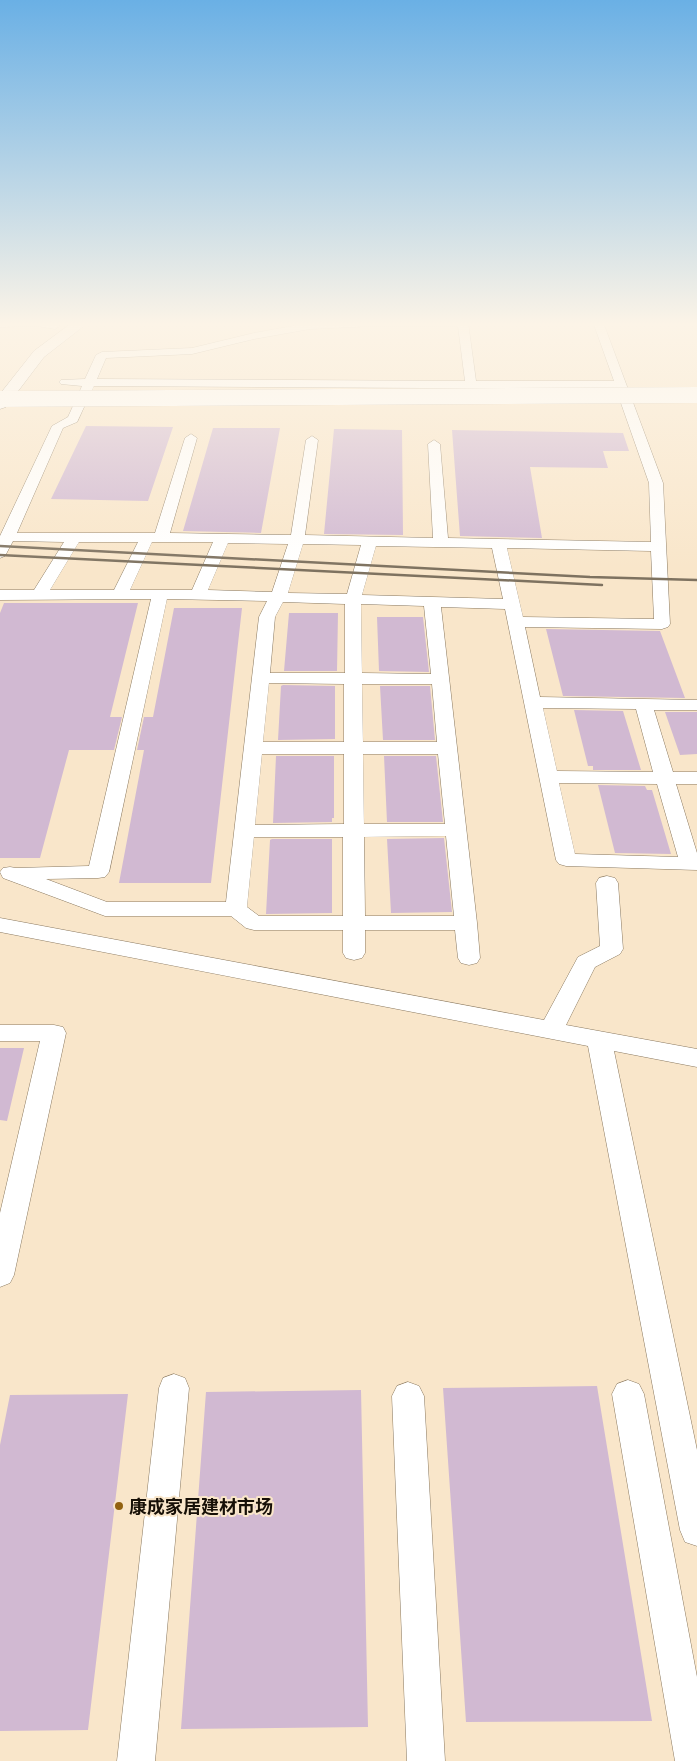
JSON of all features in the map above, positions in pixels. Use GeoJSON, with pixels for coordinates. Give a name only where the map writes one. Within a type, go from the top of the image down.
{"type":"FeatureCollection","features":[{"type":"Feature","properties":{"kind":"street"},"geometry":{"type":"LineString","coordinates":[[0,553],[58,426],[73,419],[80,404]]}},
{"type":"Feature","properties":{"kind":"street"},"geometry":{"type":"LineString","coordinates":[[0,595],[160,594],[432,602],[514,613],[662,624],[656,483],[628,404]]}},
{"type":"Feature","properties":{"kind":"street"},"geometry":{"type":"LineString","coordinates":[[119,595],[154,538],[190,438]]}},
{"type":"Feature","properties":{"kind":"street"},"geometry":{"type":"LineString","coordinates":[[236,908],[267,616],[279,598],[298,540],[312,440]]}},
{"type":"Feature","properties":{"kind":"street"},"geometry":{"type":"LineString","coordinates":[[434,444],[442,542]]}},
{"type":"Feature","properties":{"kind":"street"},"geometry":{"type":"LineString","coordinates":[[7,537],[222,538],[660,547]]}},
{"type":"Feature","properties":{"kind":"street"},"geometry":{"type":"LineString","coordinates":[[39,595],[74,538]]}},
{"type":"Feature","properties":{"kind":"street"},"geometry":{"type":"LineString","coordinates":[[198,595],[222,538]]}},
{"type":"Feature","properties":{"kind":"street"},"geometry":{"type":"LineString","coordinates":[[354,953],[353,600],[370,541]]}},
{"type":"Feature","properties":{"kind":"street"},"geometry":{"type":"LineString","coordinates":[[499,544],[566,860],[693,864],[664,778],[642,704]]}},
{"type":"Feature","properties":{"kind":"street"},"geometry":{"type":"LineString","coordinates":[[5,873],[98,872],[160,594]]}},
{"type":"Feature","properties":{"kind":"street"},"geometry":{"type":"LineString","coordinates":[[432,602],[469,958]]}},
{"type":"Feature","properties":{"kind":"street"},"geometry":{"type":"LineString","coordinates":[[261,678],[440,679]]}},
{"type":"Feature","properties":{"kind":"street"},"geometry":{"type":"LineString","coordinates":[[533,702],[697,705]]}},
{"type":"Feature","properties":{"kind":"street"},"geometry":{"type":"LineString","coordinates":[[253,748],[447,748]]}},
{"type":"Feature","properties":{"kind":"street"},"geometry":{"type":"LineString","coordinates":[[549,777],[697,778]]}},
{"type":"Feature","properties":{"kind":"street"},"geometry":{"type":"LineString","coordinates":[[245,831],[456,830]]}},
{"type":"Feature","properties":{"kind":"street"},"geometry":{"type":"LineString","coordinates":[[5,873],[105,909],[236,908],[254,923],[466,923]]}},
{"type":"Feature","properties":{"kind":"street"},"geometry":{"type":"LineString","coordinates":[[551,1030],[586,962],[612,949],[607,883]]}},
{"type":"Feature","properties":{"kind":"street"},"geometry":{"type":"LineString","coordinates":[[0,925],[697,1058]]}},
{"type":"Feature","properties":{"kind":"street"},"geometry":{"type":"LineString","coordinates":[[0,1034],[54,1033],[0,1273]]}},
{"type":"Feature","properties":{"kind":"street"},"geometry":{"type":"LineString","coordinates":[[599,1039],[697,1530]]}},
{"type":"Feature","properties":{"kind":"street"},"geometry":{"type":"LineString","coordinates":[[136,1761],[174,1388]]}},
{"type":"Feature","properties":{"kind":"street"},"geometry":{"type":"LineString","coordinates":[[628,1394],[694,1761]]}},
{"type":"Feature","properties":{"kind":"street"},"geometry":{"type":"LineString","coordinates":[[408,1396],[426,1761]]}},
{"type":"Feature","properties":{"kind":"building"},"geometry":{"type":"Polygon","coordinates":[[[86,426],[173,427],[148,501],[51,499],[86,426]]]}},
{"type":"Feature","properties":{"kind":"building"},"geometry":{"type":"Polygon","coordinates":[[[213,428],[280,428],[261,533],[183,531],[213,428]]]}},
{"type":"Feature","properties":{"kind":"building"},"geometry":{"type":"Polygon","coordinates":[[[334,429],[402,430],[403,535],[324,534],[334,429]]]}},
{"type":"Feature","properties":{"kind":"building"},"geometry":{"type":"Polygon","coordinates":[[[452,430],[623,433],[629,451],[603,451],[608,468],[530,467],[542,538],[460,536],[452,430]]]}},
{"type":"Feature","properties":{"kind":"building"},"geometry":{"type":"Polygon","coordinates":[[[4,603],[138,603],[110,717],[122,717],[114,750],[69,750],[40,858],[0,858],[0,613],[4,603]]]}},
{"type":"Feature","properties":{"kind":"building"},"geometry":{"type":"Polygon","coordinates":[[[174,608],[242,608],[211,883],[119,883],[144,750],[137,750],[144,717],[153,717],[174,608]]]}},
{"type":"Feature","properties":{"kind":"building"},"geometry":{"type":"Polygon","coordinates":[[[289,613],[338,613],[337,671],[284,671],[289,613]]]}},
{"type":"Feature","properties":{"kind":"building"},"geometry":{"type":"Polygon","coordinates":[[[377,617],[423,617],[429,672],[379,671],[377,617]]]}},
{"type":"Feature","properties":{"kind":"building"},"geometry":{"type":"Polygon","coordinates":[[[546,629],[660,631],[685,698],[563,696],[546,629]]]}},
{"type":"Feature","properties":{"kind":"building"},"geometry":{"type":"Polygon","coordinates":[[[281,686],[335,686],[335,739],[278,740],[281,686]]]}},
{"type":"Feature","properties":{"kind":"building"},"geometry":{"type":"Polygon","coordinates":[[[380,686],[430,686],[435,740],[383,740],[380,686]]]}},
{"type":"Feature","properties":{"kind":"building"},"geometry":{"type":"Polygon","coordinates":[[[574,710],[623,711],[641,770],[593,770],[593,766],[588,766],[574,710]]]}},
{"type":"Feature","properties":{"kind":"building"},"geometry":{"type":"Polygon","coordinates":[[[665,712],[697,712],[697,754],[680,755],[665,712]]]}},
{"type":"Feature","properties":{"kind":"building"},"geometry":{"type":"Polygon","coordinates":[[[276,756],[334,756],[334,818],[332,818],[332,822],[273,823],[276,756]]]}},
{"type":"Feature","properties":{"kind":"building"},"geometry":{"type":"Polygon","coordinates":[[[384,756],[436,756],[443,822],[387,822],[384,756]]]}},
{"type":"Feature","properties":{"kind":"building"},"geometry":{"type":"Polygon","coordinates":[[[598,785],[645,786],[647,790],[652,790],[671,854],[615,853],[598,785]]]}},
{"type":"Feature","properties":{"kind":"building"},"geometry":{"type":"Polygon","coordinates":[[[444,838],[452,912],[391,913],[387,839],[444,838]]]}},
{"type":"Feature","properties":{"kind":"building"},"geometry":{"type":"Polygon","coordinates":[[[332,839],[332,913],[266,914],[270,840],[332,839]]]}},
{"type":"Feature","properties":{"kind":"building"},"geometry":{"type":"Polygon","coordinates":[[[0,1048],[24,1048],[7,1121],[0,1120],[0,1048]]]}},
{"type":"Feature","properties":{"kind":"building"},"geometry":{"type":"Polygon","coordinates":[[[597,1386],[652,1721],[466,1722],[443,1388],[597,1386]]]}},
{"type":"Feature","properties":{"kind":"building"},"geometry":{"type":"Polygon","coordinates":[[[361,1390],[368,1727],[181,1729],[206,1392],[361,1390]]]}},
{"type":"Feature","properties":{"kind":"building"},"geometry":{"type":"Polygon","coordinates":[[[128,1394],[88,1730],[0,1731],[0,1445],[10,1395],[128,1394]]]}},
{"type":"Feature","properties":{"kind":"railway"},"geometry":{"type":"LineString","coordinates":[[0,546],[590,577],[697,580]]}},
{"type":"Feature","properties":{"kind":"railway"},"geometry":{"type":"LineString","coordinates":[[0,555],[602,585]]}},
{"type":"Feature","properties":{"kind":"place","name":"康成家居建材市场"},"geometry":{"type":"Point","coordinates":[119,1506]}}]}
